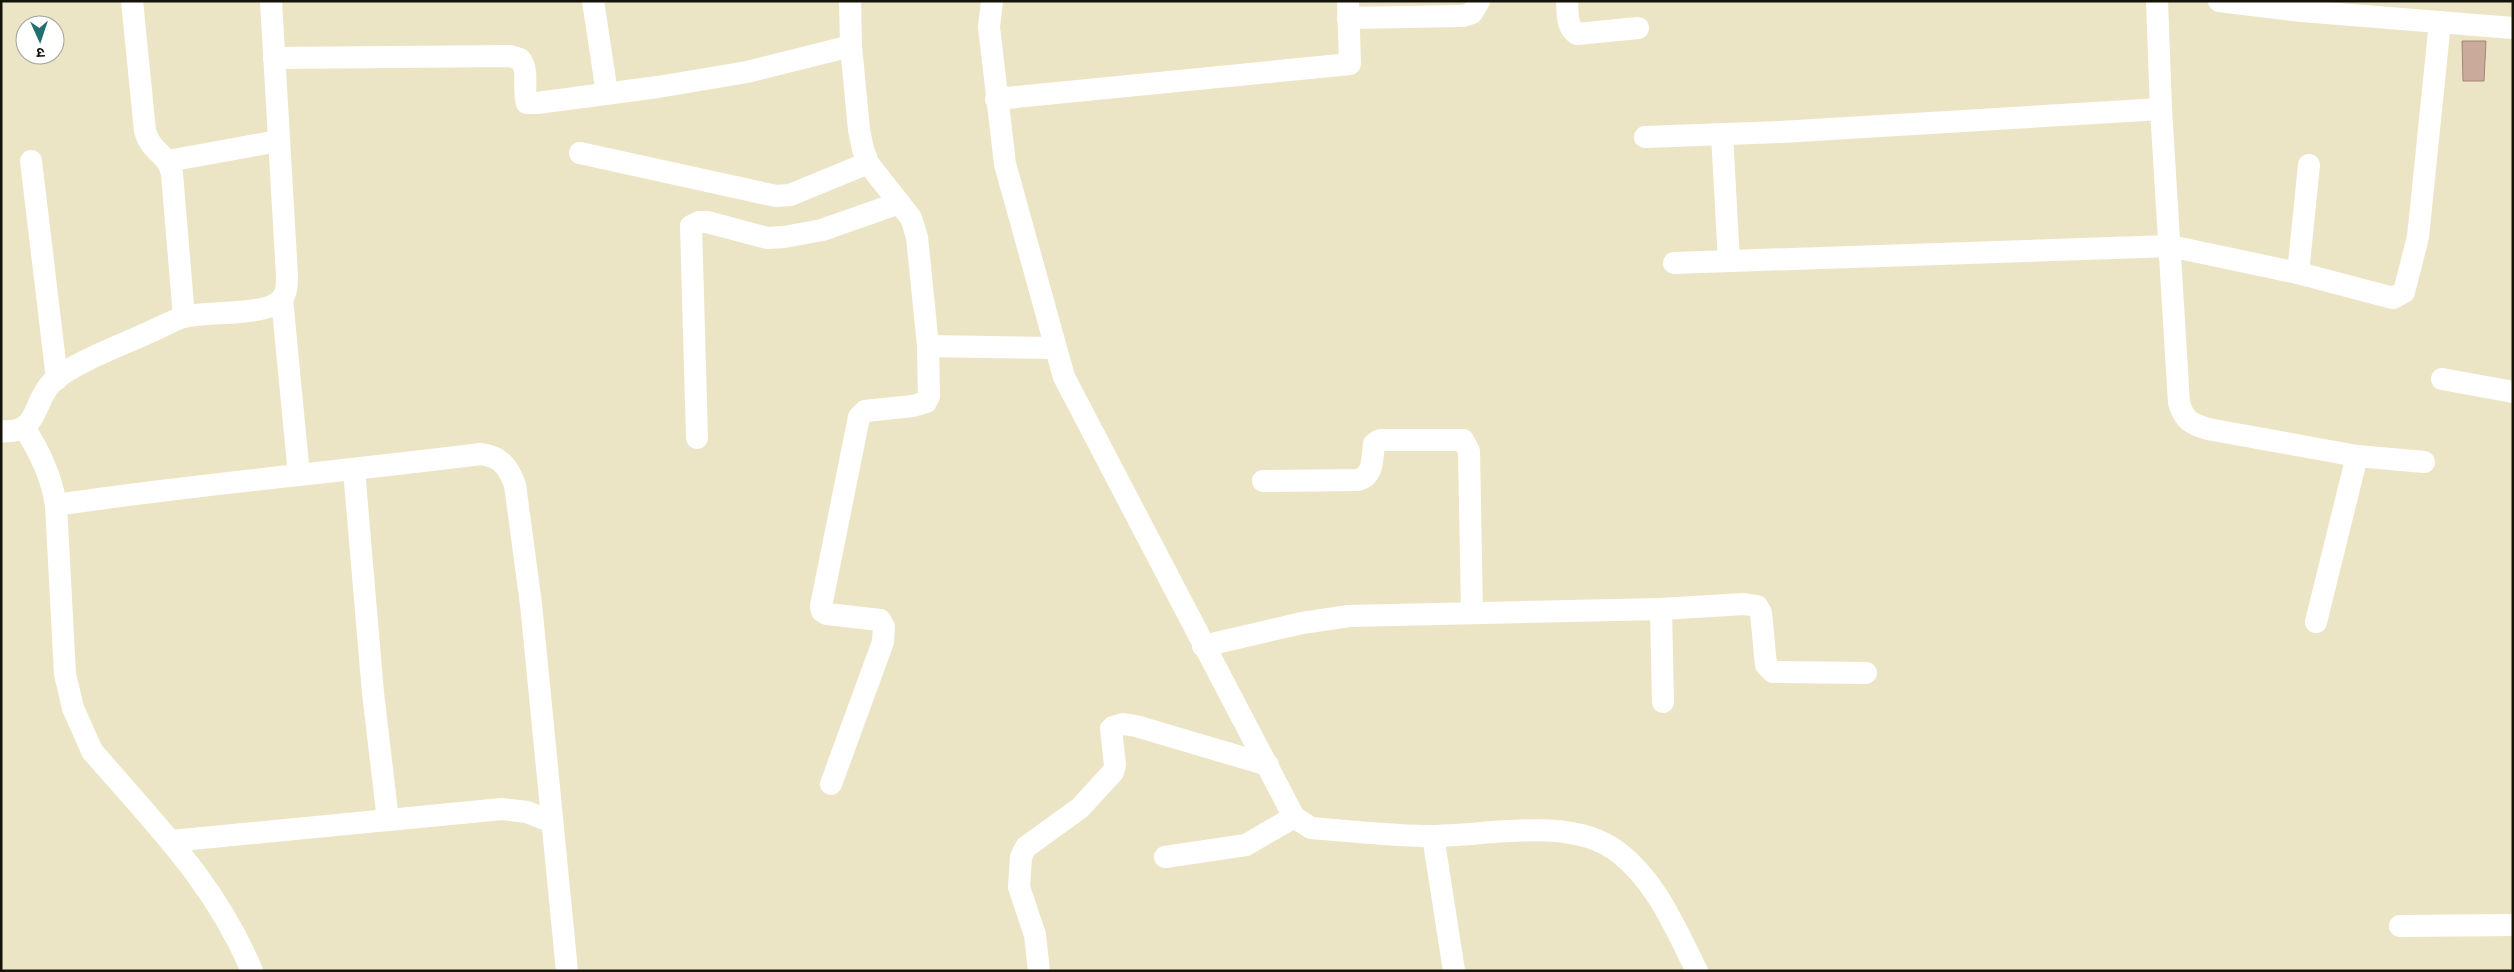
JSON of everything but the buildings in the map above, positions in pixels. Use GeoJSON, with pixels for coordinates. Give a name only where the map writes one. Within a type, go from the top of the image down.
{"type":"FeatureCollection","features":[{"type":"Feature","properties":{"kind":"street"},"geometry":{"type":"LineString","coordinates":[[132,1],[145,131],[152,149],[168,161],[172,174],[184,317]]}},
{"type":"Feature","properties":{"kind":"street"},"geometry":{"type":"LineString","coordinates":[[1,431],[24,427],[30,424],[49,385],[66,372],[105,353],[184,317],[253,309],[275,304],[282,299],[286,292],[287,276],[271,1]]}},
{"type":"Feature","properties":{"kind":"street"},"geometry":{"type":"LineString","coordinates":[[593,1],[606,93]]}},
{"type":"Feature","properties":{"kind":"street"},"geometry":{"type":"LineString","coordinates":[[831,784],[884,642],[884,627],[880,620],[828,614],[822,611],[820,606],[858,422],[865,411],[913,406],[926,402],[929,396],[928,346],[917,237],[910,218],[868,163],[859,130],[851,46],[850,1]]}},
{"type":"Feature","properties":{"kind":"street"},"geometry":{"type":"LineString","coordinates":[[992,1],[989,27],[1005,164],[1064,377],[1294,817],[1311,828],[1433,836],[1554,830],[1582,835],[1616,851],[1640,872],[1658,896],[1697,971]]}},
{"type":"Feature","properties":{"kind":"street"},"geometry":{"type":"LineString","coordinates":[[996,99],[1350,64],[1348,9],[1463,16],[1472,13],[1478,1]]}},
{"type":"Feature","properties":{"kind":"street"},"geometry":{"type":"LineString","coordinates":[[1568,1],[1569,25],[1577,34],[1638,28]]}},
{"type":"Feature","properties":{"kind":"street"},"geometry":{"type":"LineString","coordinates":[[2157,1],[2161,109],[2179,402],[2184,416],[2192,425],[2208,429],[2358,456],[2424,462]]}},
{"type":"Feature","properties":{"kind":"street"},"geometry":{"type":"LineString","coordinates":[[2232,2],[2513,28]]}},
{"type":"Feature","properties":{"kind":"street"},"geometry":{"type":"LineString","coordinates":[[1674,263],[2170,246],[2298,273],[2384,297],[2394,298],[2404,292],[2418,237],[2440,22]]}},
{"type":"Feature","properties":{"kind":"street"},"geometry":{"type":"LineString","coordinates":[[274,58],[510,56],[520,59],[526,70],[525,94],[527,103],[747,72],[851,46]]}},
{"type":"Feature","properties":{"kind":"street"},"geometry":{"type":"LineString","coordinates":[[1645,137],[2161,109]]}},
{"type":"Feature","properties":{"kind":"street"},"geometry":{"type":"LineString","coordinates":[[1722,134],[1729,261]]}},
{"type":"Feature","properties":{"kind":"street"},"geometry":{"type":"LineString","coordinates":[[168,161],[278,141]]}},
{"type":"Feature","properties":{"kind":"street"},"geometry":{"type":"LineString","coordinates":[[580,153],[776,196],[790,195],[868,163]]}},
{"type":"Feature","properties":{"kind":"street"},"geometry":{"type":"LineString","coordinates":[[31,161],[57,380]]}},
{"type":"Feature","properties":{"kind":"street"},"geometry":{"type":"LineString","coordinates":[[2298,273],[2309,165]]}},
{"type":"Feature","properties":{"kind":"street"},"geometry":{"type":"LineString","coordinates":[[697,438],[692,226],[699,222],[707,222],[767,238],[791,237],[822,230],[900,203]]}},
{"type":"Feature","properties":{"kind":"street"},"geometry":{"type":"LineString","coordinates":[[282,299],[299,475]]}},
{"type":"Feature","properties":{"kind":"street"},"geometry":{"type":"LineString","coordinates":[[928,346],[1055,348]]}},
{"type":"Feature","properties":{"kind":"street"},"geometry":{"type":"LineString","coordinates":[[2442,380],[2513,392]]}},
{"type":"Feature","properties":{"kind":"street"},"geometry":{"type":"LineString","coordinates":[[24,427],[44,460],[52,482],[56,505],[65,674],[73,708],[92,750],[171,841],[237,934],[252,971]]}},
{"type":"Feature","properties":{"kind":"street"},"geometry":{"type":"LineString","coordinates":[[1263,481],[1358,480],[1365,478],[1370,473],[1374,444],[1380,440],[1462,440],[1469,451],[1472,612]]}},
{"type":"Feature","properties":{"kind":"street"},"geometry":{"type":"LineString","coordinates":[[56,505],[197,485],[354,470],[480,454],[490,455],[504,462],[510,471],[515,485],[531,604],[567,971]]}},
{"type":"Feature","properties":{"kind":"street"},"geometry":{"type":"LineString","coordinates":[[2316,622],[2358,456]]}},
{"type":"Feature","properties":{"kind":"street"},"geometry":{"type":"LineString","coordinates":[[354,470],[373,693],[388,820]]}},
{"type":"Feature","properties":{"kind":"street"},"geometry":{"type":"LineString","coordinates":[[1203,646],[1326,618],[1472,612],[1661,609],[1744,604],[1757,606],[1761,613],[1766,665],[1773,672],[1866,674]]}},
{"type":"Feature","properties":{"kind":"street"},"geometry":{"type":"LineString","coordinates":[[1661,609],[1663,702]]}},
{"type":"Feature","properties":{"kind":"street"},"geometry":{"type":"LineString","coordinates":[[1039,971],[1035,935],[1020,887],[1022,857],[1026,847],[1080,808],[1113,772],[1115,765],[1111,729],[1113,727],[1123,724],[1136,726],[1268,765]]}},
{"type":"Feature","properties":{"kind":"street"},"geometry":{"type":"LineString","coordinates":[[171,841],[502,809],[527,812],[552,822]]}},
{"type":"Feature","properties":{"kind":"street"},"geometry":{"type":"LineString","coordinates":[[1165,857],[1246,846],[1294,817]]}},
{"type":"Feature","properties":{"kind":"street"},"geometry":{"type":"LineString","coordinates":[[1433,836],[1454,971]]}},
{"type":"Feature","properties":{"kind":"street"},"geometry":{"type":"LineString","coordinates":[[2400,926],[2513,925]]}}]}
